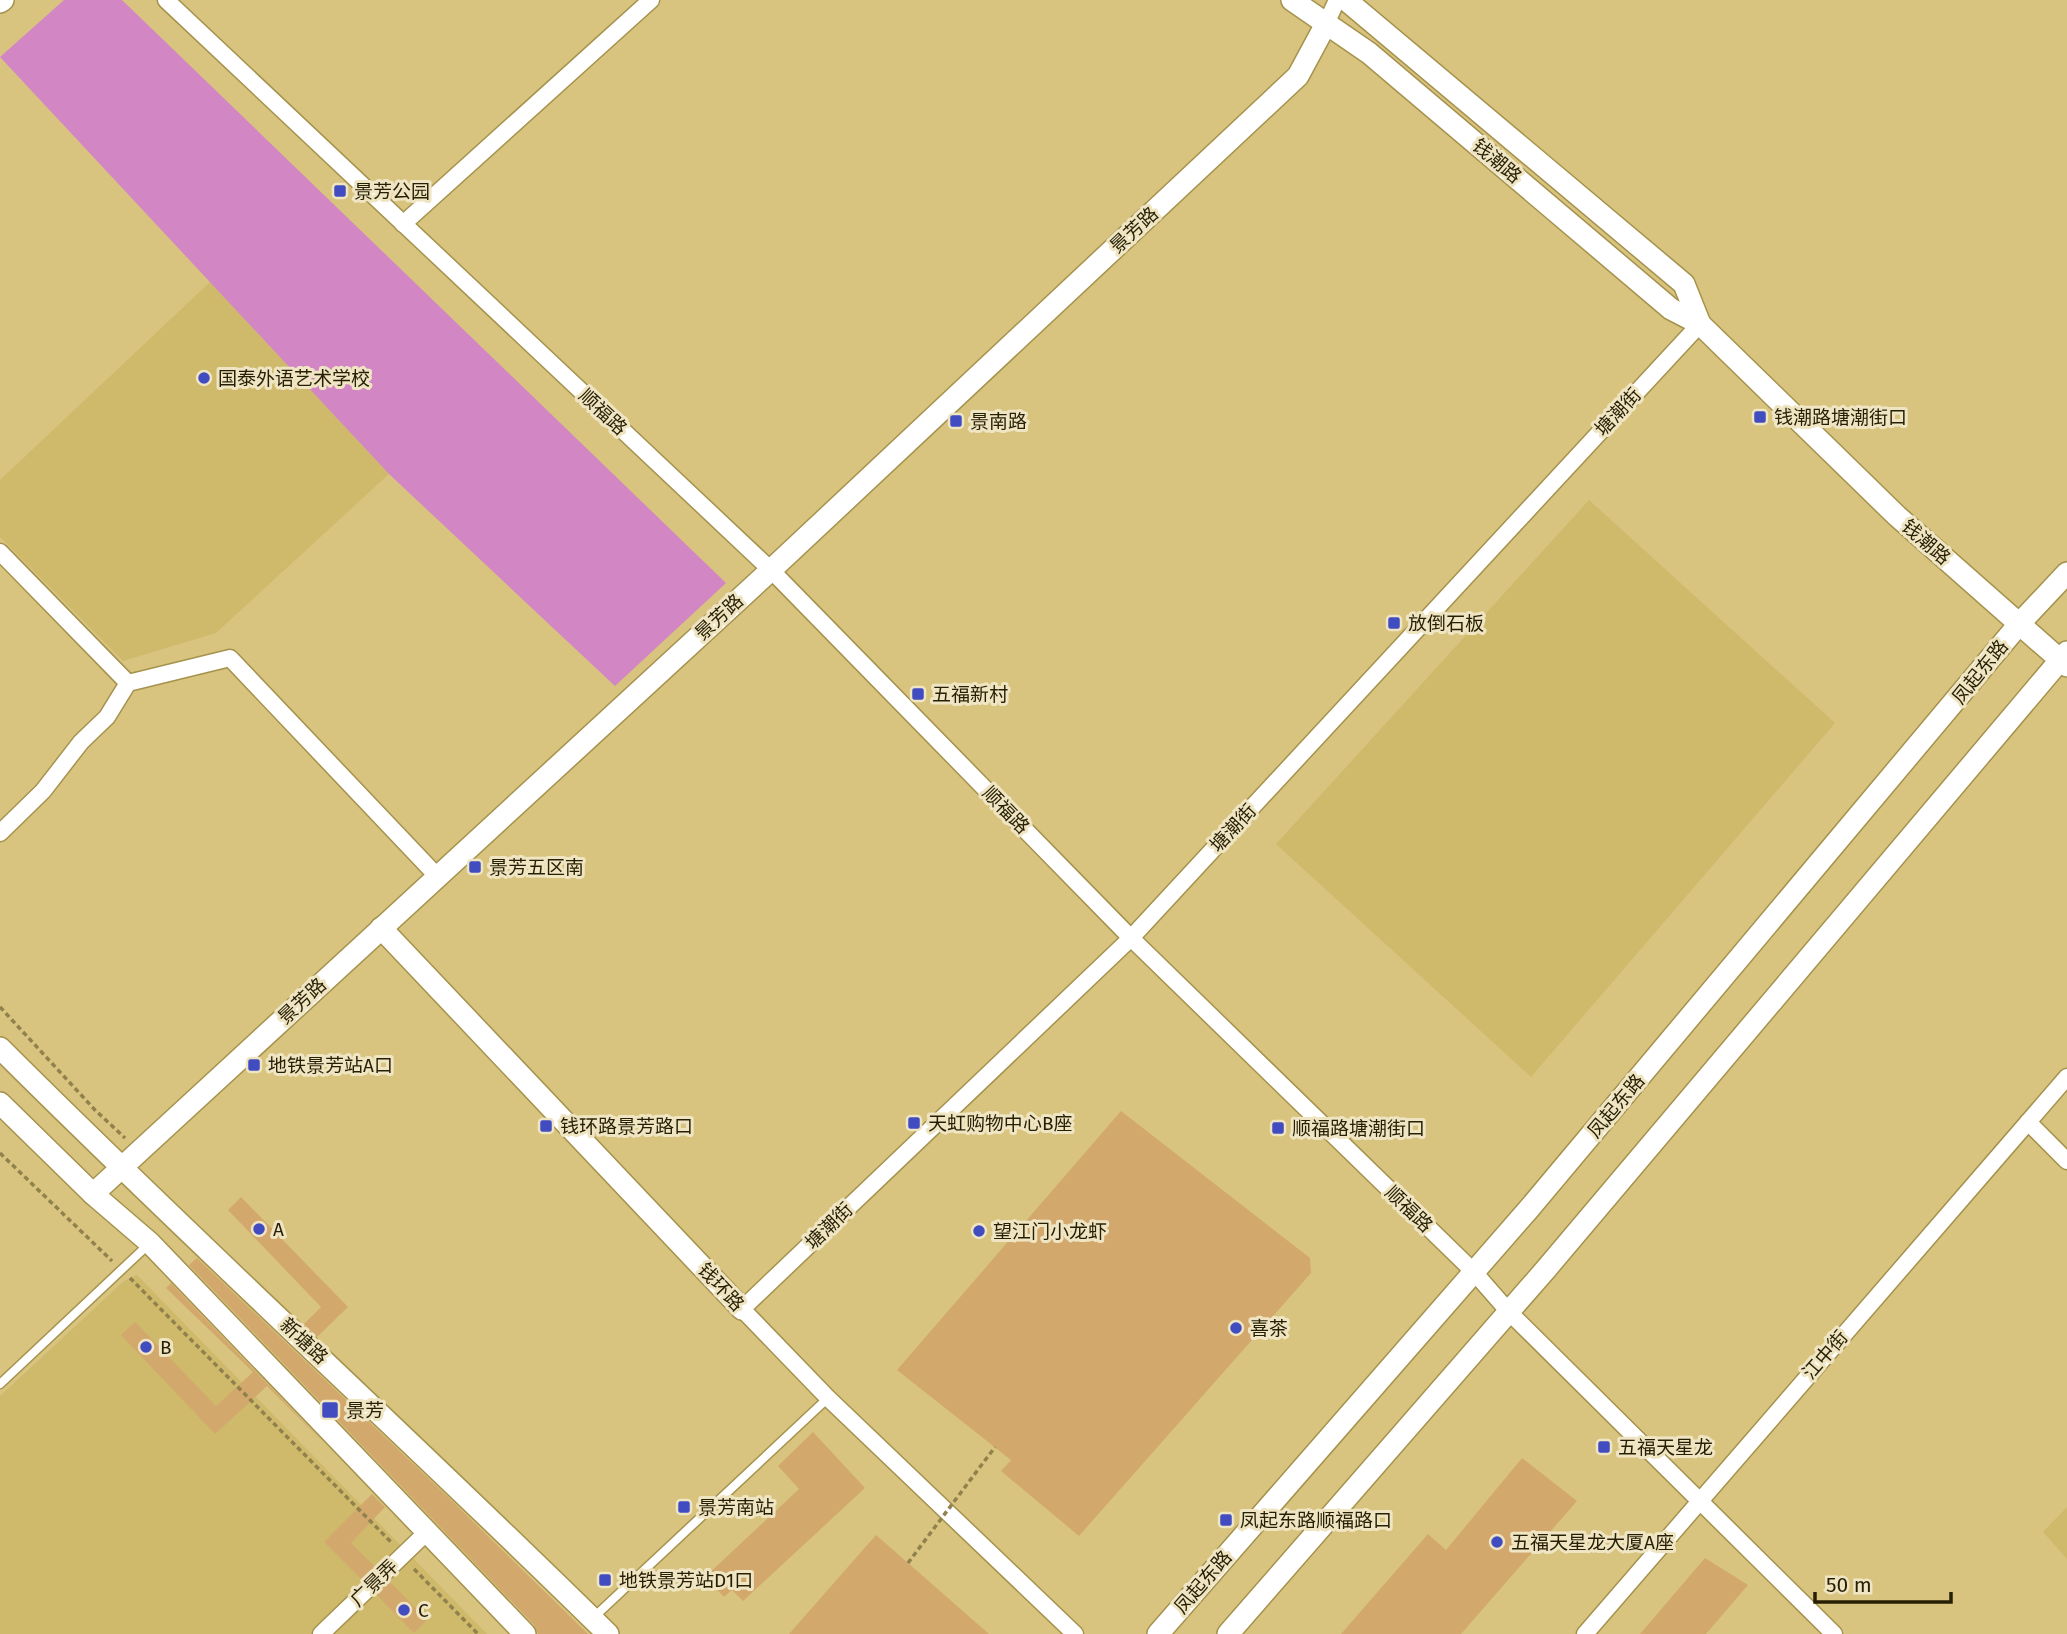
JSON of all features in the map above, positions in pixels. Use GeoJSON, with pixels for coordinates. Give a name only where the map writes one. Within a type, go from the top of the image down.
{"type":"FeatureCollection","features":[{"type":"Feature","properties":{"kind":"main road","name":"钱潮路"},"geometry":{"type":"LineString","coordinates":[[1292,0],[1369,53],[1671,309],[1700,324],[1896,516],[2065,659]]}},
{"type":"Feature","properties":{"kind":"main road","name":"钱潮路"},"geometry":{"type":"LineString","coordinates":[[1346,0],[1684,284],[1700,324]]}},
{"type":"Feature","properties":{"kind":"main road","name":"景芳路"},"geometry":{"type":"LineString","coordinates":[[93,1194],[771,570],[1298,76],[1326,24]]}},
{"type":"Feature","properties":{"kind":"main road","name":"凤起东路"},"geometry":{"type":"LineString","coordinates":[[1158,1634],[1474,1272],[2020,623],[2067,573]]}},
{"type":"Feature","properties":{"kind":"main road"},"geometry":{"type":"LineString","coordinates":[[1228,1634],[1509,1312],[2065,659]]}},
{"type":"Feature","properties":{"kind":"main road","name":"钱环路"},"geometry":{"type":"LineString","coordinates":[[381,928],[742,1309]]}},
{"type":"Feature","properties":{"kind":"main road","name":"新塘路"},"geometry":{"type":"LineString","coordinates":[[0,1048],[120,1168],[453,1481],[600,1627]]}},
{"type":"Feature","properties":{"kind":"main road"},"geometry":{"type":"LineString","coordinates":[[0,1102],[93,1194],[150,1244],[525,1634]]}},
{"type":"Feature","properties":{"kind":"street","name":"顺福路"},"geometry":{"type":"LineString","coordinates":[[166,0],[771,570],[1131,938],[1474,1272],[1509,1312],[1834,1634]]}},
{"type":"Feature","properties":{"kind":"street"},"geometry":{"type":"LineString","coordinates":[[404,224],[651,0]]}},
{"type":"Feature","properties":{"kind":"street"},"geometry":{"type":"LineString","coordinates":[[1326,24],[1337,0]]}},
{"type":"Feature","properties":{"kind":"street","name":"塘潮街"},"geometry":{"type":"LineString","coordinates":[[742,1309],[1131,938],[1700,324]]}},
{"type":"Feature","properties":{"kind":"street"},"geometry":{"type":"LineString","coordinates":[[0,552],[128,683]]}},
{"type":"Feature","properties":{"kind":"street"},"geometry":{"type":"LineString","coordinates":[[0,832],[43,791],[81,742],[107,717],[128,683],[230,658],[437,876]]}},
{"type":"Feature","properties":{"kind":"street","name":"江中街"},"geometry":{"type":"LineString","coordinates":[[1585,1634],[2067,1077]]}},
{"type":"Feature","properties":{"kind":"street"},"geometry":{"type":"LineString","coordinates":[[2028,1122],[2067,1161]]}},
{"type":"Feature","properties":{"kind":"street","name":"钱环路"},"geometry":{"type":"LineString","coordinates":[[742,1309],[828,1398],[1074,1634]]}},
{"type":"Feature","properties":{"kind":"street","name":"广景弄"},"geometry":{"type":"LineString","coordinates":[[321,1634],[427,1532]]}},
{"type":"Feature","properties":{"kind":"lane"},"geometry":{"type":"LineString","coordinates":[[0,1384],[150,1244]]}},
{"type":"Feature","properties":{"kind":"lane"},"geometry":{"type":"LineString","coordinates":[[600,1627],[828,1398]]}},
{"type":"Feature","properties":{"kind":"path"},"geometry":{"type":"LineString","coordinates":[[0,1007],[95,1111],[139,1151]]}},
{"type":"Feature","properties":{"kind":"path"},"geometry":{"type":"LineString","coordinates":[[0,1153],[122,1270],[478,1634]]}},
{"type":"Feature","properties":{"kind":"path"},"geometry":{"type":"LineString","coordinates":[[908,1563],[995,1447]]}},
{"type":"Feature","properties":{"kind":"shaded area"},"geometry":{"type":"Polygon","coordinates":[[[64,0],[122,0],[726,583],[615,686],[389,474],[0,57],[64,0]]]}},
{"type":"Feature","properties":{"kind":"shaded area","name":"国泰外语艺术学校"},"geometry":{"type":"Polygon","coordinates":[[[210,282],[389,474],[216,633],[123,661],[0,537],[0,480],[210,282]]]}},
{"type":"Feature","properties":{"kind":"shaded area"},"geometry":{"type":"Polygon","coordinates":[[[1589,500],[1835,723],[1531,1077],[1276,844],[1589,500]]]}},
{"type":"Feature","properties":{"kind":"shaded area"},"geometry":{"type":"Polygon","coordinates":[[[137,1275],[487,1634],[0,1634],[0,1396],[124,1281],[137,1275]]]}},
{"type":"Feature","properties":{"kind":"shaded area"},"geometry":{"type":"Polygon","coordinates":[[[2067,1507],[2067,1559],[2043,1532],[2067,1507]]]}},
{"type":"Feature","properties":{"kind":"building"},"geometry":{"type":"Polygon","coordinates":[[[1121,1111],[1310,1258],[1311,1273],[1079,1536],[1001,1471],[1011,1460],[897,1370],[1121,1111]]]}},
{"type":"Feature","properties":{"kind":"building"},"geometry":{"type":"Polygon","coordinates":[[[241,1197],[348,1307],[317,1337],[304,1324],[321,1307],[228,1210],[241,1197]]]}},
{"type":"Feature","properties":{"kind":"building"},"geometry":{"type":"Polygon","coordinates":[[[197,1258],[588,1634],[538,1634],[534,1625],[189,1265],[197,1258]]]}},
{"type":"Feature","properties":{"kind":"building"},"geometry":{"type":"Polygon","coordinates":[[[171,1283],[324,1443],[267,1386],[215,1434],[121,1335],[135,1322],[216,1406],[253,1372],[166,1288],[171,1283]]]}},
{"type":"Feature","properties":{"kind":"building"},"geometry":{"type":"Polygon","coordinates":[[[813,1432],[865,1488],[743,1601],[732,1590],[724,1597],[705,1577],[799,1489],[778,1466],[813,1432]]]}},
{"type":"Feature","properties":{"kind":"building","name":"五福天星龙大厦A座"},"geometry":{"type":"Polygon","coordinates":[[[1522,1458],[1577,1501],[1461,1634],[1341,1634],[1428,1534],[1446,1550],[1522,1458]]]}},
{"type":"Feature","properties":{"kind":"building"},"geometry":{"type":"Polygon","coordinates":[[[372,1494],[385,1507],[351,1543],[375,1567],[362,1580],[324,1542],[372,1494]]]}},
{"type":"Feature","properties":{"kind":"building"},"geometry":{"type":"Polygon","coordinates":[[[876,1535],[908,1563],[989,1634],[789,1634],[876,1535]]]}},
{"type":"Feature","properties":{"kind":"building"},"geometry":{"type":"Polygon","coordinates":[[[1705,1558],[1748,1585],[1706,1634],[1640,1634],[1705,1558]]]}},
{"type":"Feature","properties":{"kind":"building","name":"C"},"geometry":{"type":"Polygon","coordinates":[[[390,1582],[427,1620],[414,1633],[377,1595],[390,1582]]]}},
{"type":"Feature","properties":{"kind":"place","name":"景芳公园"},"geometry":{"type":"Point","coordinates":[340,191]}},
{"type":"Feature","properties":{"kind":"place","name":"国泰外语艺术学校"},"geometry":{"type":"Point","coordinates":[204,378]}},
{"type":"Feature","properties":{"kind":"place","name":"钱潮路塘潮街口"},"geometry":{"type":"Point","coordinates":[1760,417]}},
{"type":"Feature","properties":{"kind":"place","name":"景南路"},"geometry":{"type":"Point","coordinates":[956,421]}},
{"type":"Feature","properties":{"kind":"place","name":"放倒石板"},"geometry":{"type":"Point","coordinates":[1394,623]}},
{"type":"Feature","properties":{"kind":"place","name":"五福新村"},"geometry":{"type":"Point","coordinates":[918,694]}},
{"type":"Feature","properties":{"kind":"place","name":"景芳五区南"},"geometry":{"type":"Point","coordinates":[475,867]}},
{"type":"Feature","properties":{"kind":"place","name":"地铁景芳站A口"},"geometry":{"type":"Point","coordinates":[254,1065]}},
{"type":"Feature","properties":{"kind":"place","name":"天虹购物中心B座"},"geometry":{"type":"Point","coordinates":[914,1123]}},
{"type":"Feature","properties":{"kind":"place","name":"钱环路景芳路口"},"geometry":{"type":"Point","coordinates":[546,1126]}},
{"type":"Feature","properties":{"kind":"place","name":"顺福路塘潮街口"},"geometry":{"type":"Point","coordinates":[1278,1128]}},
{"type":"Feature","properties":{"kind":"place","name":"A"},"geometry":{"type":"Point","coordinates":[259,1229]}},
{"type":"Feature","properties":{"kind":"place","name":"望江门小龙虾"},"geometry":{"type":"Point","coordinates":[979,1231]}},
{"type":"Feature","properties":{"kind":"place","name":"喜茶"},"geometry":{"type":"Point","coordinates":[1236,1328]}},
{"type":"Feature","properties":{"kind":"place","name":"B"},"geometry":{"type":"Point","coordinates":[146,1347]}},
{"type":"Feature","properties":{"kind":"place","name":"景芳"},"geometry":{"type":"Point","coordinates":[330,1410]}},
{"type":"Feature","properties":{"kind":"place","name":"五福天星龙"},"geometry":{"type":"Point","coordinates":[1604,1447]}},
{"type":"Feature","properties":{"kind":"place","name":"景芳南站"},"geometry":{"type":"Point","coordinates":[684,1507]}},
{"type":"Feature","properties":{"kind":"place","name":"凤起东路顺福路口"},"geometry":{"type":"Point","coordinates":[1226,1520]}},
{"type":"Feature","properties":{"kind":"place","name":"五福天星龙大厦A座"},"geometry":{"type":"Point","coordinates":[1497,1542]}},
{"type":"Feature","properties":{"kind":"place","name":"地铁景芳站D1口"},"geometry":{"type":"Point","coordinates":[605,1580]}},
{"type":"Feature","properties":{"kind":"place","name":"C"},"geometry":{"type":"Point","coordinates":[404,1610]}}]}
